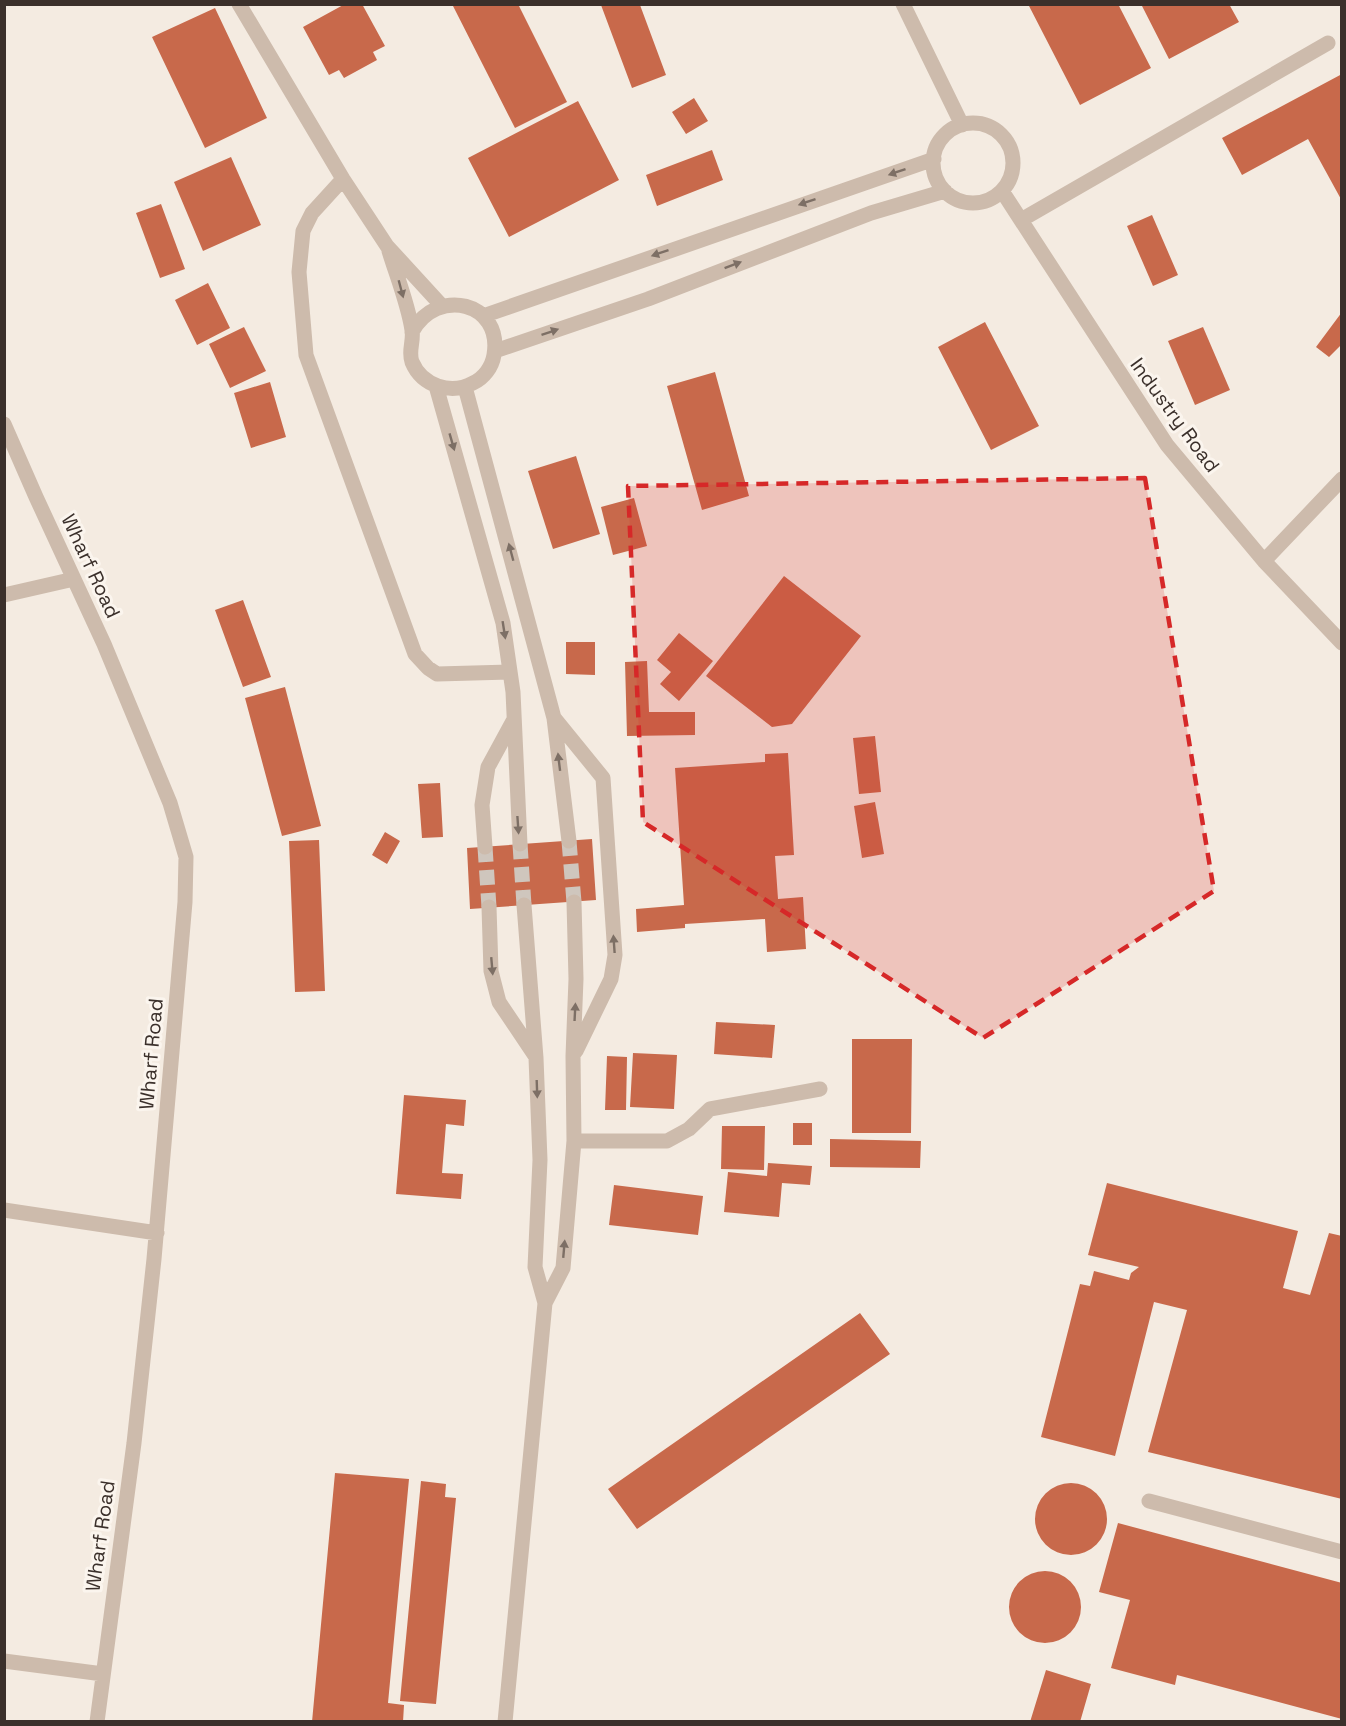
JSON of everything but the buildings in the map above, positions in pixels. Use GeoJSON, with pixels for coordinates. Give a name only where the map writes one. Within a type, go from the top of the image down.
{"type":"FeatureCollection","features":[{"type":"Feature","properties":{"kind":"street"},"geometry":{"type":"LineString","coordinates":[[239,4],[343,179],[387,246],[442,306]]}},
{"type":"Feature","properties":{"kind":"street"},"geometry":{"type":"LineString","coordinates":[[903,4],[962,125]]}},
{"type":"Feature","properties":{"kind":"street"},"geometry":{"type":"LineString","coordinates":[[1021,220],[1328,43]]}},
{"type":"Feature","properties":{"kind":"street"},"geometry":{"type":"LineString","coordinates":[[982,123],[994,128],[1010,146],[1014,159],[1012,173],[1002,191],[990,199],[976,203],[963,201],[945,191],[937,180],[934,159],[944,136],[962,125],[982,123]]}},
{"type":"Feature","properties":{"kind":"street"},"geometry":{"type":"LineString","coordinates":[[483,316],[934,159]]}},
{"type":"Feature","properties":{"kind":"street"},"geometry":{"type":"LineString","coordinates":[[343,179],[312,213],[303,231],[299,272],[306,355],[415,654],[437,674],[510,672]]}},
{"type":"Feature","properties":{"kind":"street"},"geometry":{"type":"LineString","coordinates":[[495,351],[648,299],[871,213],[945,191]]}},
{"type":"Feature","properties":{"kind":"street","name":"Industry Road"},"geometry":{"type":"LineString","coordinates":[[1002,191],[1167,445],[1264,561],[1341,643]]}},
{"type":"Feature","properties":{"kind":"street"},"geometry":{"type":"LineString","coordinates":[[387,246],[412,332],[410,347],[412,361],[420,374],[436,386],[451,390],[465,387],[478,380],[489,369],[495,351],[493,331],[483,316],[471,308],[456,304],[442,306],[428,312],[412,332]]}},
{"type":"Feature","properties":{"kind":"street"},"geometry":{"type":"LineString","coordinates":[[436,386],[503,623],[510,672],[520,844]]}},
{"type":"Feature","properties":{"kind":"street"},"geometry":{"type":"LineString","coordinates":[[465,387],[554,718],[568,841]]}},
{"type":"Feature","properties":{"kind":"street","name":"Wharf Road"},"geometry":{"type":"LineString","coordinates":[[4,424],[104,644],[170,803],[186,857],[185,903],[157,1233],[134,1443],[97,1722]]}},
{"type":"Feature","properties":{"kind":"street"},"geometry":{"type":"LineString","coordinates":[[1264,561],[1341,479]]}},
{"type":"Feature","properties":{"kind":"street"},"geometry":{"type":"LineString","coordinates":[[4,595],[74,579]]}},
{"type":"Feature","properties":{"kind":"street"},"geometry":{"type":"LineString","coordinates":[[554,718],[603,778],[615,955],[611,980],[573,1056]]}},
{"type":"Feature","properties":{"kind":"street"},"geometry":{"type":"LineString","coordinates":[[484,847],[482,805],[488,767],[513,721]]}},
{"type":"Feature","properties":{"kind":"street"},"geometry":{"type":"LineString","coordinates":[[545,1303],[563,1268],[574,1141],[573,1056],[576,979],[574,902]]}},
{"type":"Feature","properties":{"kind":"street"},"geometry":{"type":"LineString","coordinates":[[506,1722],[545,1303],[535,1267],[540,1160],[536,1058],[524,905]]}},
{"type":"Feature","properties":{"kind":"street"},"geometry":{"type":"LineString","coordinates":[[489,907],[491,971],[499,1002],[536,1058]]}},
{"type":"Feature","properties":{"kind":"street"},"geometry":{"type":"LineString","coordinates":[[574,1141],[667,1141],[689,1129],[710,1109],[820,1089]]}},
{"type":"Feature","properties":{"kind":"street"},"geometry":{"type":"LineString","coordinates":[[4,1210],[157,1233]]}},
{"type":"Feature","properties":{"kind":"street"},"geometry":{"type":"LineString","coordinates":[[1149,1501],[1341,1552]]}},
{"type":"Feature","properties":{"kind":"street"},"geometry":{"type":"LineString","coordinates":[[4,1661],[103,1674]]}},
{"type":"Feature","properties":{"kind":"highlighted area"},"geometry":{"type":"Polygon","coordinates":[[[1145,478],[1214,891],[983,1038],[643,822],[628,486],[1145,478]]]}},
{"type":"Feature","properties":{"kind":"tunnel"},"geometry":{"type":"LineString","coordinates":[[569,841],[574,902]]}},
{"type":"Feature","properties":{"kind":"tunnel"},"geometry":{"type":"LineString","coordinates":[[520,844],[524,905]]}},
{"type":"Feature","properties":{"kind":"tunnel"},"geometry":{"type":"LineString","coordinates":[[485,847],[489,907]]}}]}
